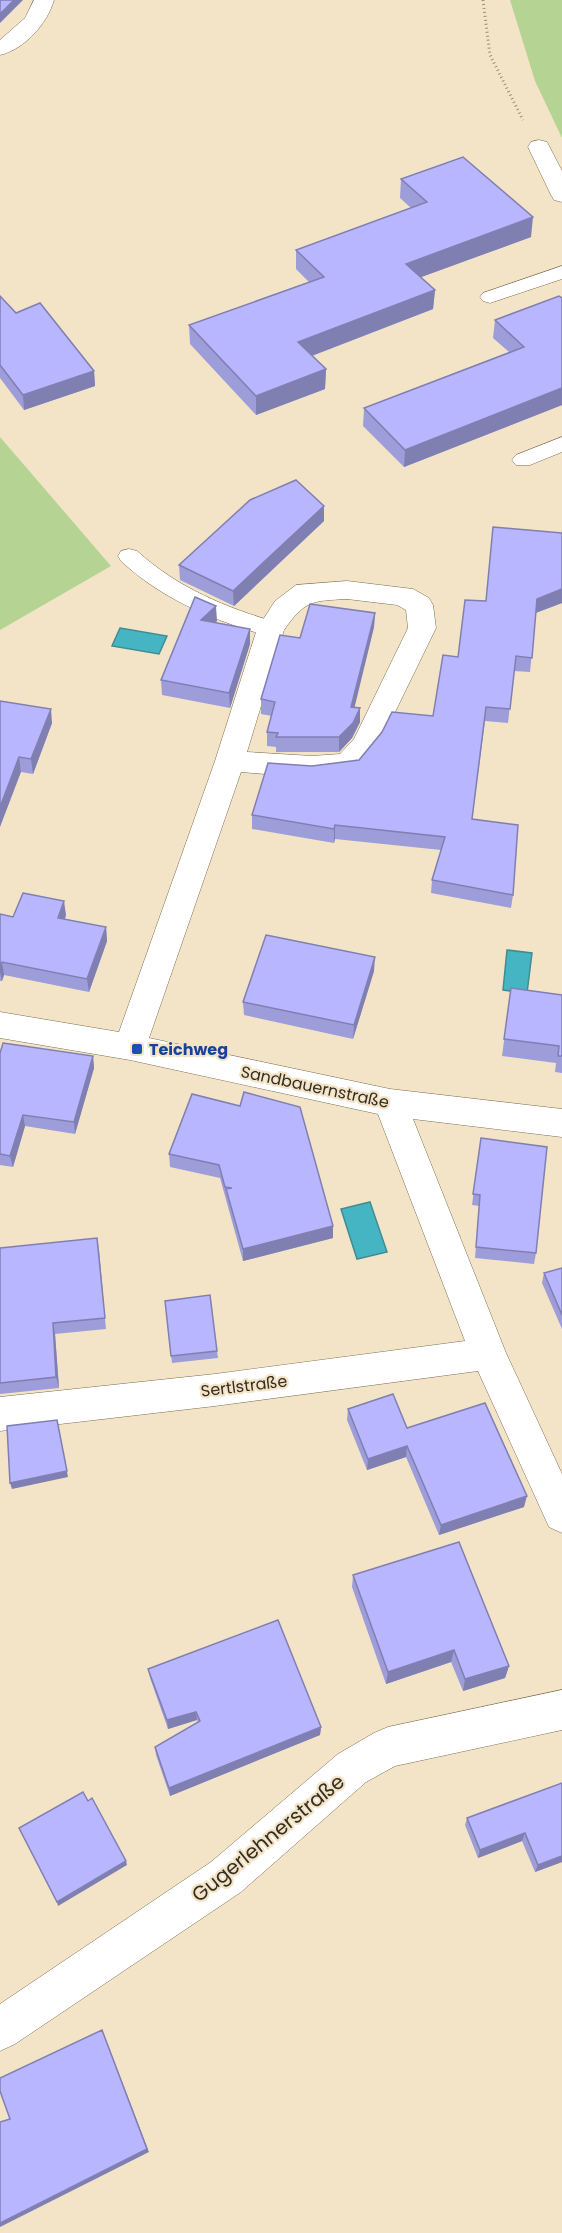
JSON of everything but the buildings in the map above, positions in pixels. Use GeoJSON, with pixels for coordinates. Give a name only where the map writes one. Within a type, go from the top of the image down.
{"type":"FeatureCollection","features":[{"type":"Feature","properties":{"kind":"street"},"geometry":{"type":"LineString","coordinates":[[0,49],[28,29],[36,19],[44,0]]}},
{"type":"Feature","properties":{"kind":"street"},"geometry":{"type":"LineString","coordinates":[[539,147],[562,195]]}},
{"type":"Feature","properties":{"kind":"street"},"geometry":{"type":"LineString","coordinates":[[130,1047],[230,761],[271,629],[285,608],[306,592],[347,590],[403,596],[419,605],[422,628],[364,745],[348,764],[312,767],[230,761]]}},
{"type":"Feature","properties":{"kind":"street","name":"Sandbauernstraße"},"geometry":{"type":"LineString","coordinates":[[0,1025],[130,1047],[390,1103],[562,1123]]}},
{"type":"Feature","properties":{"kind":"street"},"geometry":{"type":"LineString","coordinates":[[390,1103],[488,1354],[562,1515]]}},
{"type":"Feature","properties":{"kind":"street","name":"Sertlstraße"},"geometry":{"type":"LineString","coordinates":[[0,1414],[214,1390],[488,1354]]}},
{"type":"Feature","properties":{"kind":"street","name":"Gugerlehnerstraße"},"geometry":{"type":"LineString","coordinates":[[0,2029],[226,1877],[352,1768],[388,1747],[562,1710]]}},
{"type":"Feature","properties":{"kind":"lane"},"geometry":{"type":"LineString","coordinates":[[490,297],[562,272]]}},
{"type":"Feature","properties":{"kind":"lane"},"geometry":{"type":"LineString","coordinates":[[523,460],[562,444]]}},
{"type":"Feature","properties":{"kind":"lane"},"geometry":{"type":"LineString","coordinates":[[129,556],[153,578],[227,615],[271,629]]}},
{"type":"Feature","properties":{"kind":"path"},"geometry":{"type":"LineString","coordinates":[[483,0],[490,55],[539,147]]}},
{"type":"Feature","properties":{"kind":"green space"},"geometry":{"type":"Polygon","coordinates":[[[510,0],[562,0],[562,138],[535,81],[510,0]]]}},
{"type":"Feature","properties":{"kind":"green space"},"geometry":{"type":"Polygon","coordinates":[[[0,437],[111,566],[0,630],[0,437]]]}},
{"type":"Feature","properties":{"kind":"water"},"geometry":{"type":"Polygon","coordinates":[[[120,628],[167,636],[159,654],[112,646],[120,628]]]}},
{"type":"Feature","properties":{"kind":"water"},"geometry":{"type":"Polygon","coordinates":[[[507,950],[532,953],[527,993],[503,990],[507,950]]]}},
{"type":"Feature","properties":{"kind":"water"},"geometry":{"type":"Polygon","coordinates":[[[370,1202],[387,1252],[357,1259],[341,1209],[370,1202]]]}},
{"type":"Feature","properties":{"kind":"place","name":"Teichweg"},"geometry":{"type":"Point","coordinates":[137,1049]}}]}
